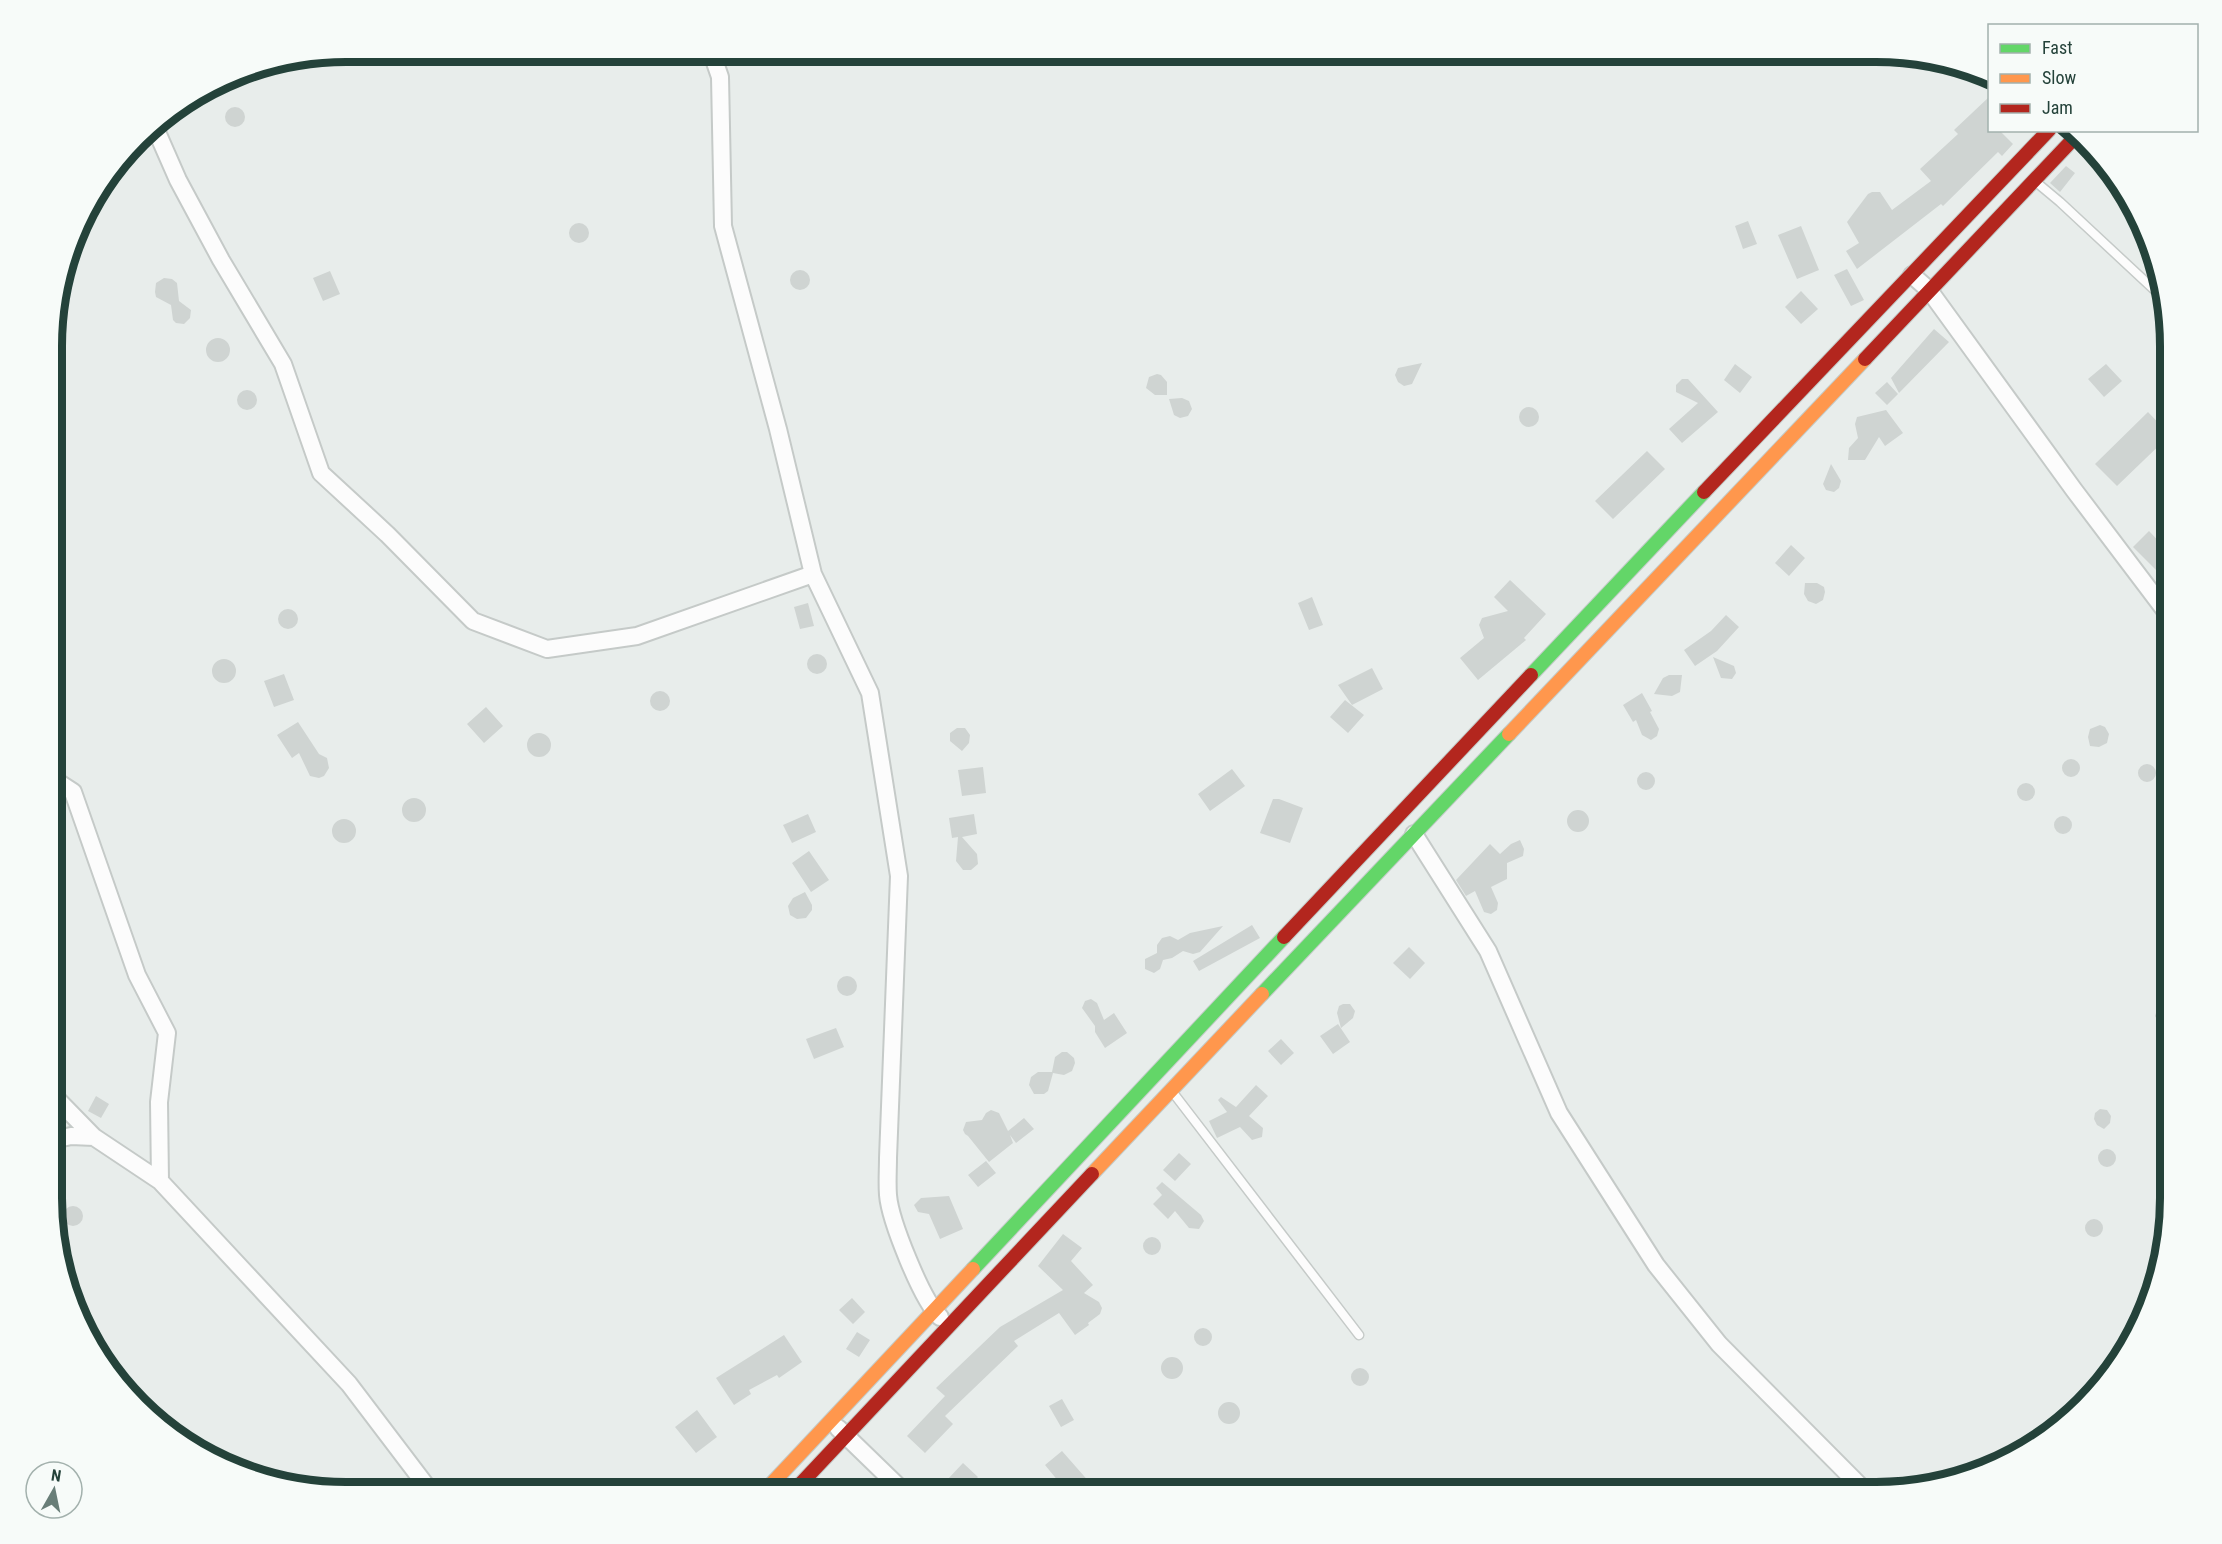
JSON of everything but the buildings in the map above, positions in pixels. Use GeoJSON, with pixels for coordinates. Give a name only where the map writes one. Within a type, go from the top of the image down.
{"type":"FeatureCollection","features":[{"type":"Feature","properties":{"kind":"main road"},"geometry":{"type":"LineString","coordinates":[[773,1482],[1553,651],[2047,132]]}},
{"type":"Feature","properties":{"kind":"main road"},"geometry":{"type":"LineString","coordinates":[[801,1482],[2072,140]]}},
{"type":"Feature","properties":{"kind":"street"},"geometry":{"type":"LineString","coordinates":[[715,62],[720,76],[723,226],[778,429],[813,574],[870,693],[900,876],[888,1196],[912,1269],[933,1311],[950,1325]]}},
{"type":"Feature","properties":{"kind":"street"},"geometry":{"type":"LineString","coordinates":[[157,133],[178,180],[215,250],[283,364],[321,473],[387,534],[473,621],[547,649],[637,636],[813,574]]}},
{"type":"Feature","properties":{"kind":"street"},"geometry":{"type":"LineString","coordinates":[[1912,275],[1929,290],[2160,604]]}},
{"type":"Feature","properties":{"kind":"street"},"geometry":{"type":"LineString","coordinates":[[62,785],[73,792],[137,975],[167,1033],[159,1102],[160,1181]]}},
{"type":"Feature","properties":{"kind":"street"},"geometry":{"type":"LineString","coordinates":[[1414,834],[1488,951],[1559,1113],[1656,1265],[1719,1344],[1856,1482]]}},
{"type":"Feature","properties":{"kind":"street"},"geometry":{"type":"LineString","coordinates":[[62,1103],[94,1137],[160,1181],[349,1384],[424,1482]]}},
{"type":"Feature","properties":{"kind":"street"},"geometry":{"type":"LineString","coordinates":[[62,1138],[71,1136],[94,1137]]}},
{"type":"Feature","properties":{"kind":"street"},"geometry":{"type":"LineString","coordinates":[[831,1422],[894,1482]]}},
{"type":"Feature","properties":{"kind":"lane"},"geometry":{"type":"LineString","coordinates":[[2017,165],[2061,202],[2155,290]]}},
{"type":"Feature","properties":{"kind":"lane"},"geometry":{"type":"LineString","coordinates":[[1171,1090],[1359,1335]]}},
{"type":"Feature","properties":{"kind":"traffic: fast"},"geometry":{"type":"LineString","coordinates":[[1531,675],[1704,492]]}},
{"type":"Feature","properties":{"kind":"traffic: fast"},"geometry":{"type":"LineString","coordinates":[[1262,994],[1509,734]]}},
{"type":"Feature","properties":{"kind":"traffic: fast"},"geometry":{"type":"LineString","coordinates":[[973,1269],[1284,937]]}},
{"type":"Feature","properties":{"kind":"traffic: slow"},"geometry":{"type":"LineString","coordinates":[[1509,734],[1865,359]]}},
{"type":"Feature","properties":{"kind":"traffic: slow"},"geometry":{"type":"LineString","coordinates":[[1092,1174],[1262,994]]}},
{"type":"Feature","properties":{"kind":"traffic: slow"},"geometry":{"type":"LineString","coordinates":[[773,1482],[973,1269]]}},
{"type":"Feature","properties":{"kind":"traffic: jam"},"geometry":{"type":"LineString","coordinates":[[1704,492],[2047,132]]}},
{"type":"Feature","properties":{"kind":"traffic: jam"},"geometry":{"type":"LineString","coordinates":[[1865,359],[2072,140]]}},
{"type":"Feature","properties":{"kind":"traffic: jam"},"geometry":{"type":"LineString","coordinates":[[1284,937],[1531,675]]}},
{"type":"Feature","properties":{"kind":"traffic: jam"},"geometry":{"type":"LineString","coordinates":[[802,1482],[1092,1174]]}}]}
